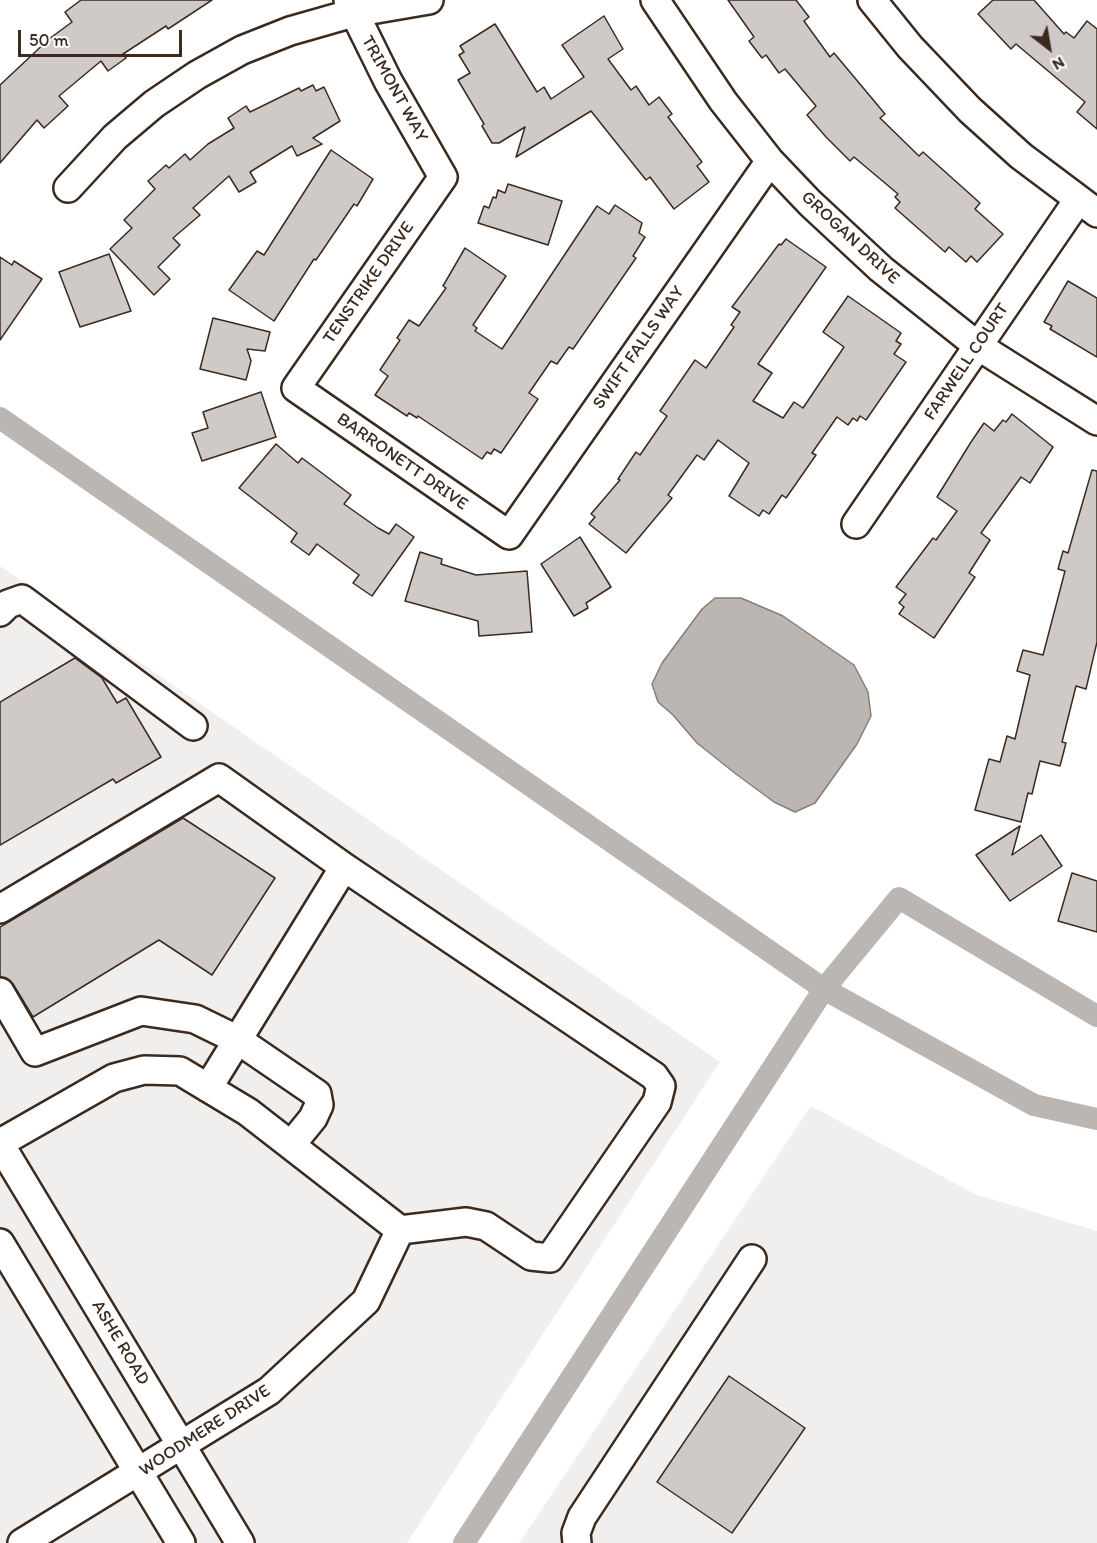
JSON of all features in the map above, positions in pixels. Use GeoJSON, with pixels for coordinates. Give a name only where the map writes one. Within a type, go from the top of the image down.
{"type":"FeatureCollection","features":[{"type":"Feature","properties":{"kind":"street"},"geometry":{"type":"LineString","coordinates":[[68,188],[115,137],[154,104],[197,75],[242,50],[351,7],[429,0]]}},
{"type":"Feature","properties":{"kind":"street","name":"GROGAN DRIVE"},"geometry":{"type":"LineString","coordinates":[[656,0],[723,101],[770,160],[810,203],[882,269],[978,346],[1097,421]]}},
{"type":"Feature","properties":{"kind":"street"},"geometry":{"type":"LineString","coordinates":[[872,0],[909,47],[969,110],[1021,156],[1087,206]]}},
{"type":"Feature","properties":{"kind":"street","name":"TRIMONT WAY"},"geometry":{"type":"LineString","coordinates":[[351,7],[388,81],[443,177]]}},
{"type":"Feature","properties":{"kind":"street","name":"SWIFT FALLS WAY"},"geometry":{"type":"LineString","coordinates":[[509,535],[770,160]]}},
{"type":"Feature","properties":{"kind":"street","name":"TENSTRIKE DRIVE"},"geometry":{"type":"LineString","coordinates":[[296,388],[443,177]]}},
{"type":"Feature","properties":{"kind":"street","name":"FARWELL COURT"},"geometry":{"type":"LineString","coordinates":[[856,524],[978,346],[1087,206]]}},
{"type":"Feature","properties":{"kind":"street","name":"BARRONETT DRIVE"},"geometry":{"type":"LineString","coordinates":[[296,388],[509,535]]}},
{"type":"Feature","properties":{"kind":"street"},"geometry":{"type":"LineString","coordinates":[[0,612],[8,604],[22,599],[193,726]]}},
{"type":"Feature","properties":{"kind":"street"},"geometry":{"type":"LineString","coordinates":[[0,909],[219,778],[344,867],[654,1076],[661,1086],[657,1102],[550,1258],[531,1256],[486,1226],[466,1222],[400,1230],[248,1112],[180,1071],[144,1070],[114,1078],[0,1143]]}},
{"type":"Feature","properties":{"kind":"street"},"geometry":{"type":"LineString","coordinates":[[208,1088],[344,867]]}},
{"type":"Feature","properties":{"kind":"street"},"geometry":{"type":"LineString","coordinates":[[0,992],[35,1052],[141,1011],[195,1019],[238,1040],[317,1094],[319,1105],[291,1145]]}},
{"type":"Feature","properties":{"kind":"street","name":"ASHE ROAD"},"geometry":{"type":"LineString","coordinates":[[0,1143],[240,1543]]}},
{"type":"Feature","properties":{"kind":"street","name":"WOODMERE DRIVE"},"geometry":{"type":"LineString","coordinates":[[22,1543],[182,1447],[269,1391],[366,1301],[400,1230]]}},
{"type":"Feature","properties":{"kind":"street"},"geometry":{"type":"LineString","coordinates":[[0,1243],[181,1543]]}},
{"type":"Feature","properties":{"kind":"street"},"geometry":{"type":"LineString","coordinates":[[577,1543],[576,1533],[582,1517],[752,1259]]}},
{"type":"Feature","properties":{"kind":"shaded area"},"geometry":{"type":"Polygon","coordinates":[[[0,566],[720,1062],[407,1543],[0,1543],[0,566]]]}},
{"type":"Feature","properties":{"kind":"shaded area"},"geometry":{"type":"Polygon","coordinates":[[[715,598],[741,598],[783,616],[854,665],[868,692],[871,716],[857,744],[815,803],[795,812],[774,802],[697,743],[673,715],[658,702],[652,684],[662,663],[702,609],[715,598]]]}},
{"type":"Feature","properties":{"kind":"shaded area"},"geometry":{"type":"Polygon","coordinates":[[[811,1106],[975,1194],[1097,1231],[1097,1543],[519,1543],[811,1106]]]}},
{"type":"Feature","properties":{"kind":"building"},"geometry":{"type":"Polygon","coordinates":[[[81,0],[212,0],[168,29],[166,26],[123,54],[126,58],[108,71],[101,61],[59,96],[68,106],[44,128],[37,120],[0,163],[0,85],[49,39],[72,22],[65,12],[81,0]]]}},
{"type":"Feature","properties":{"kind":"building"},"geometry":{"type":"Polygon","coordinates":[[[728,0],[796,0],[809,17],[804,21],[830,57],[834,53],[885,114],[880,118],[919,156],[923,152],[980,203],[975,209],[1003,234],[977,262],[971,256],[966,262],[949,247],[945,252],[895,208],[900,202],[895,197],[898,194],[854,157],[850,161],[826,137],[807,115],[816,106],[785,69],[779,73],[766,55],[762,58],[749,41],[754,37],[728,0]]]}},
{"type":"Feature","properties":{"kind":"building"},"geometry":{"type":"Polygon","coordinates":[[[993,0],[1034,0],[1064,34],[1066,32],[1074,38],[1087,21],[1097,29],[1097,129],[1077,112],[1085,102],[1016,44],[1011,49],[978,14],[993,0]]]}},
{"type":"Feature","properties":{"kind":"building"},"geometry":{"type":"Polygon","coordinates":[[[604,16],[623,49],[608,59],[631,90],[636,86],[649,105],[659,97],[672,114],[668,117],[702,162],[697,166],[709,182],[674,209],[650,177],[646,180],[591,111],[516,157],[525,127],[499,143],[492,143],[482,126],[484,124],[458,80],[470,73],[459,55],[464,52],[460,46],[495,24],[537,92],[544,87],[551,99],[584,77],[562,45],[604,16]]]}},
{"type":"Feature","properties":{"kind":"building"},"geometry":{"type":"Polygon","coordinates":[[[313,85],[316,91],[324,87],[340,121],[313,138],[322,144],[297,156],[292,146],[250,172],[256,182],[239,192],[229,176],[193,208],[200,215],[173,238],[180,245],[158,267],[170,279],[154,295],[110,249],[132,228],[124,220],[155,189],[148,181],[166,165],[169,168],[185,154],[190,160],[208,144],[234,128],[228,118],[246,106],[250,112],[299,88],[301,91],[313,85]]]}},
{"type":"Feature","properties":{"kind":"building"},"geometry":{"type":"Polygon","coordinates":[[[331,150],[373,179],[357,206],[354,204],[316,260],[314,259],[274,321],[229,290],[257,251],[264,255],[331,150]]]}},
{"type":"Feature","properties":{"kind":"building"},"geometry":{"type":"Polygon","coordinates":[[[508,184],[562,201],[548,245],[478,223],[484,206],[489,208],[498,190],[505,193],[508,184]]]}},
{"type":"Feature","properties":{"kind":"building"},"geometry":{"type":"Polygon","coordinates":[[[615,205],[642,223],[639,233],[645,237],[633,256],[636,258],[573,349],[569,347],[557,364],[551,361],[529,393],[538,399],[501,453],[494,449],[491,454],[487,452],[482,459],[418,416],[417,418],[409,413],[407,416],[375,395],[388,376],[380,370],[400,340],[397,338],[409,320],[419,326],[446,288],[443,286],[465,248],[506,276],[473,325],[477,328],[475,331],[502,349],[597,206],[609,214],[615,205]]]}},
{"type":"Feature","properties":{"kind":"building"},"geometry":{"type":"Polygon","coordinates":[[[786,239],[826,267],[758,364],[772,373],[753,401],[783,418],[794,402],[803,408],[844,347],[823,332],[848,296],[901,333],[896,341],[901,344],[894,354],[906,362],[866,420],[860,416],[857,421],[853,418],[848,425],[837,417],[812,453],[816,455],[786,498],[782,495],[769,514],[763,510],[759,516],[729,496],[749,463],[718,440],[704,460],[697,455],[668,495],[672,498],[626,553],[589,524],[595,517],[591,514],[620,480],[618,479],[636,452],[640,455],[667,416],[660,411],[695,360],[706,368],[734,327],[731,325],[740,312],[732,307],[779,244],[781,245],[786,239]]]}},
{"type":"Feature","properties":{"kind":"building"},"geometry":{"type":"Polygon","coordinates":[[[109,254],[131,311],[80,327],[59,272],[109,254]]]}},
{"type":"Feature","properties":{"kind":"building"},"geometry":{"type":"Polygon","coordinates":[[[0,257],[12,265],[14,261],[42,279],[0,340],[0,257]]]}},
{"type":"Feature","properties":{"kind":"building"},"geometry":{"type":"Polygon","coordinates":[[[1068,281],[1097,298],[1097,357],[1050,329],[1052,326],[1044,322],[1068,281]]]}},
{"type":"Feature","properties":{"kind":"building"},"geometry":{"type":"Polygon","coordinates":[[[213,318],[270,332],[265,351],[247,349],[251,361],[246,380],[200,369],[213,318]]]}},
{"type":"Feature","properties":{"kind":"building"},"geometry":{"type":"Polygon","coordinates":[[[261,392],[276,437],[202,461],[192,433],[208,428],[203,412],[261,392]]]}},
{"type":"Feature","properties":{"kind":"building"},"geometry":{"type":"Polygon","coordinates":[[[1012,414],[1053,447],[1030,483],[1021,477],[981,533],[990,540],[969,573],[975,577],[934,638],[899,614],[904,607],[899,603],[906,594],[896,587],[933,538],[936,540],[957,511],[937,497],[971,442],[984,423],[994,431],[1003,420],[1006,422],[1012,414]]]}},
{"type":"Feature","properties":{"kind":"building"},"geometry":{"type":"Polygon","coordinates":[[[276,444],[298,463],[302,458],[351,495],[344,504],[378,528],[389,534],[396,524],[414,537],[372,596],[353,583],[359,575],[317,544],[309,555],[291,542],[297,533],[239,488],[276,444]]]}},
{"type":"Feature","properties":{"kind":"building"},"geometry":{"type":"Polygon","coordinates":[[[1092,470],[1097,471],[1097,642],[1086,689],[1076,686],[1062,742],[1066,743],[1060,766],[1040,761],[1032,794],[1028,793],[1021,822],[975,810],[989,759],[1000,762],[1007,736],[1015,739],[1030,675],[1017,671],[1023,650],[1043,655],[1065,571],[1058,569],[1063,551],[1068,553],[1092,470]]]}},
{"type":"Feature","properties":{"kind":"building"},"geometry":{"type":"Polygon","coordinates":[[[580,537],[611,587],[586,603],[588,608],[574,616],[541,564],[580,537]]]}},
{"type":"Feature","properties":{"kind":"building"},"geometry":{"type":"Polygon","coordinates":[[[420,552],[442,559],[441,564],[476,575],[527,571],[532,632],[479,636],[478,621],[405,601],[420,552]]]}},
{"type":"Feature","properties":{"kind":"building"},"geometry":{"type":"Polygon","coordinates":[[[75,658],[102,678],[117,703],[126,698],[161,757],[116,783],[113,779],[0,845],[0,702],[75,658]]]}},
{"type":"Feature","properties":{"kind":"building"},"geometry":{"type":"Polygon","coordinates":[[[183,818],[275,878],[212,975],[159,940],[33,1017],[13,984],[0,976],[0,927],[183,818]]]}},
{"type":"Feature","properties":{"kind":"building"},"geometry":{"type":"Polygon","coordinates":[[[1020,826],[1012,855],[1041,835],[1062,866],[1010,901],[976,855],[1020,826]]]}},
{"type":"Feature","properties":{"kind":"building"},"geometry":{"type":"Polygon","coordinates":[[[1072,873],[1097,881],[1097,932],[1058,921],[1072,873]]]}},
{"type":"Feature","properties":{"kind":"building"},"geometry":{"type":"Polygon","coordinates":[[[729,1376],[805,1428],[732,1533],[657,1482],[729,1376]]]}},
{"type":"Feature","properties":{"kind":"waterway"},"geometry":{"type":"LineString","coordinates":[[0,418],[824,989],[1034,1105],[1097,1119]]}},
{"type":"Feature","properties":{"kind":"waterway"},"geometry":{"type":"LineString","coordinates":[[464,1543],[824,989],[899,898],[1097,1016]]}}]}
